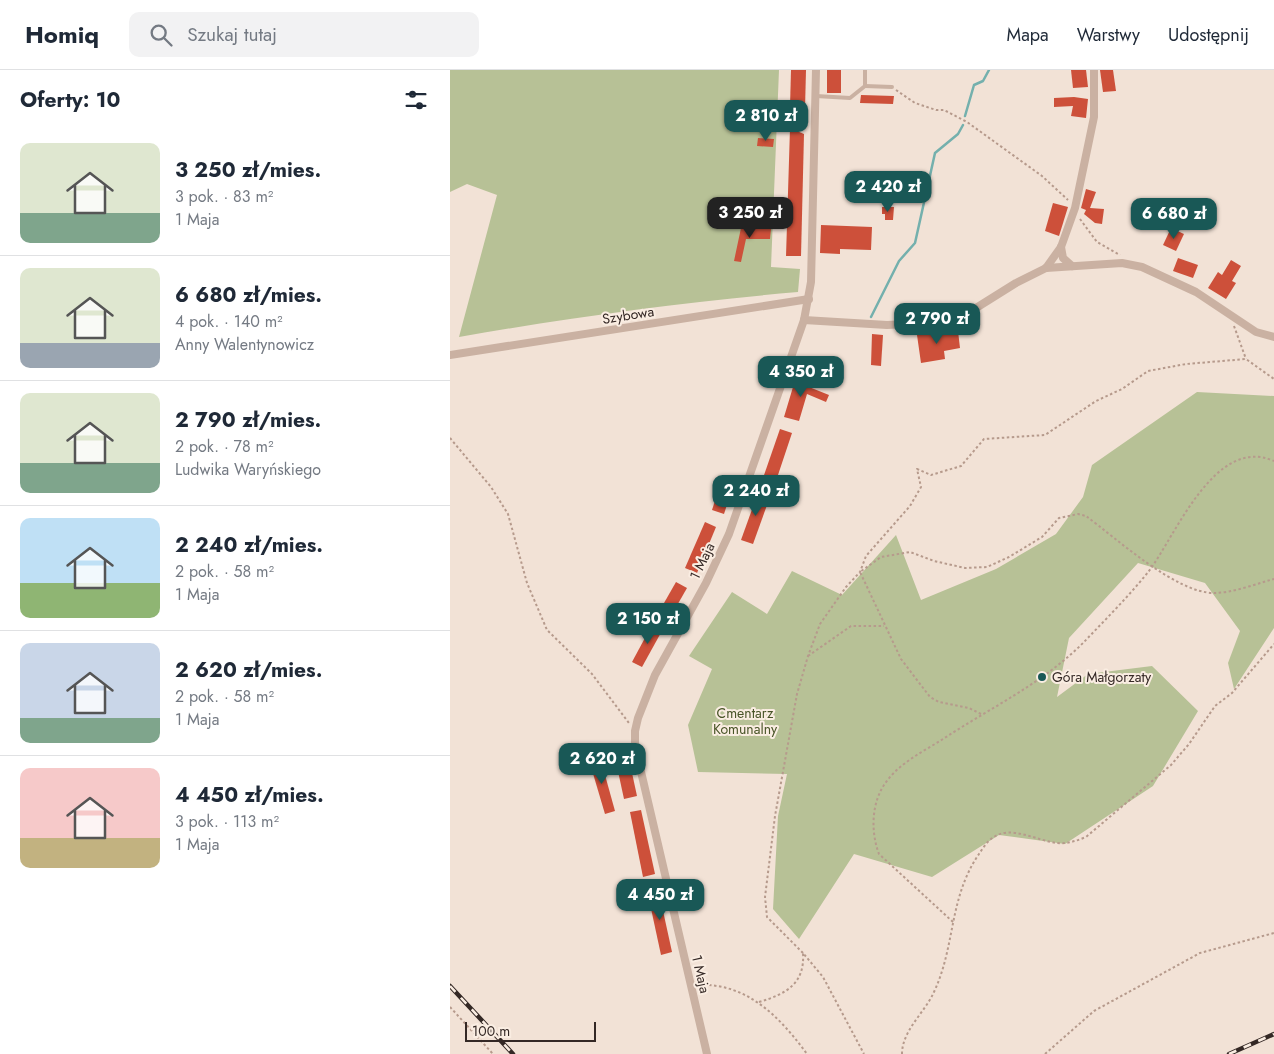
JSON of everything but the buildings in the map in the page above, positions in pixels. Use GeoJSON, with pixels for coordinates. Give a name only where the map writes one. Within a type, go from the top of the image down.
{"type":"FeatureCollection","features":[{"type":"Feature","properties":{"kind":"street","name":"1 Maja"},"geometry":{"type":"LineString","coordinates":[[707,1054],[636,746],[635,731],[655,675],[706,583],[729,534],[804,320],[809,299],[816,70]]}},
{"type":"Feature","properties":{"kind":"street"},"geometry":{"type":"LineString","coordinates":[[1046,268],[1061,247],[1075,208],[1094,117],[1094,70]]}},
{"type":"Feature","properties":{"kind":"street"},"geometry":{"type":"LineString","coordinates":[[1061,247],[1063,258],[1072,266]]}},
{"type":"Feature","properties":{"kind":"street"},"geometry":{"type":"LineString","coordinates":[[804,320],[887,325],[947,322],[968,314],[1016,283],[1046,268],[1122,263],[1142,267],[1196,292],[1256,332],[1274,337]]}},
{"type":"Feature","properties":{"kind":"street","name":"Szybowa"},"geometry":{"type":"LineString","coordinates":[[450,355],[809,299]]}},
{"type":"Feature","properties":{"kind":"lane"},"geometry":{"type":"LineString","coordinates":[[865,70],[865,86]]}},
{"type":"Feature","properties":{"kind":"lane"},"geometry":{"type":"LineString","coordinates":[[816,96],[850,98],[865,86],[892,87]]}},
{"type":"Feature","properties":{"kind":"path"},"geometry":{"type":"LineString","coordinates":[[892,87],[915,103],[936,110],[944,110],[966,122],[1042,176],[1075,208],[1084,227],[1097,242],[1127,258]]}},
{"type":"Feature","properties":{"kind":"path"},"geometry":{"type":"LineString","coordinates":[[1229,314],[1246,360],[1274,379]]}},
{"type":"Feature","properties":{"kind":"path"},"geometry":{"type":"LineString","coordinates":[[981,714],[969,708],[939,702],[930,697],[901,659],[860,572],[866,556],[910,506],[921,487],[917,469],[932,475],[961,466],[984,439],[1045,435],[1096,401],[1122,390],[1148,372],[1186,364],[1246,360]]}},
{"type":"Feature","properties":{"kind":"path"},"geometry":{"type":"LineString","coordinates":[[450,438],[491,487],[508,514],[527,583],[546,630],[592,674],[635,731]]}},
{"type":"Feature","properties":{"kind":"path"},"geometry":{"type":"LineString","coordinates":[[953,922],[879,854],[874,842],[873,820],[882,786],[892,774],[915,756],[981,714],[1035,683],[1082,644],[1140,582],[1168,544],[1192,501],[1212,479],[1247,457],[1257,456],[1274,461]]}},
{"type":"Feature","properties":{"kind":"path"},"geometry":{"type":"LineString","coordinates":[[864,1054],[823,977],[803,953],[767,917],[765,897],[775,816],[797,694],[820,624],[846,587],[860,572],[881,557],[910,552],[934,561],[958,566],[987,567],[1009,557],[1042,537],[1059,518],[1078,514],[1086,516],[1179,583],[1207,592],[1229,590],[1274,579]]}},
{"type":"Feature","properties":{"kind":"path"},"geometry":{"type":"LineString","coordinates":[[808,656],[851,626],[884,626]]}},
{"type":"Feature","properties":{"kind":"path"},"geometry":{"type":"LineString","coordinates":[[902,1054],[907,1035],[933,994],[952,933],[961,886],[968,869],[993,837],[1003,833],[1012,833],[1058,844],[1074,842],[1086,837],[1171,765],[1189,744],[1215,706],[1232,692],[1274,644]]}},
{"type":"Feature","properties":{"kind":"path"},"geometry":{"type":"LineString","coordinates":[[1044,1054],[1094,1011],[1200,953],[1274,933]]}},
{"type":"Feature","properties":{"kind":"path"},"geometry":{"type":"LineString","coordinates":[[759,1002],[776,997],[788,990],[798,980],[804,968],[803,953]]}},
{"type":"Feature","properties":{"kind":"path"},"geometry":{"type":"LineString","coordinates":[[691,986],[724,986],[759,1002],[807,1054]]}},
{"type":"Feature","properties":{"kind":"path"},"geometry":{"type":"LineString","coordinates":[[450,1007],[493,1054]]}},
{"type":"Feature","properties":{"kind":"green space"},"geometry":{"type":"Polygon","coordinates":[[[450,70],[779,70],[771,267],[800,269],[798,292],[628,311],[459,337],[497,195],[467,184],[450,192],[450,70]]]}},
{"type":"Feature","properties":{"kind":"green space","name":"Cmentarz Komunalny"},"geometry":{"type":"Polygon","coordinates":[[[1197,392],[1274,396],[1274,628],[1234,689],[1228,663],[1240,631],[1205,583],[1138,563],[1069,638],[1057,697],[1088,674],[1152,666],[1198,711],[1153,786],[1065,844],[999,835],[932,877],[854,854],[799,939],[773,909],[778,816],[787,774],[698,772],[688,725],[712,669],[689,656],[732,592],[767,614],[792,571],[842,595],[896,535],[921,600],[996,569],[1056,534],[1083,497],[1092,465],[1197,392]]]}},
{"type":"Feature","properties":{"kind":"waterway"},"geometry":{"type":"LineString","coordinates":[[965,116],[974,85],[983,81],[989,70]]}},
{"type":"Feature","properties":{"kind":"waterway"},"geometry":{"type":"LineString","coordinates":[[871,317],[899,261],[915,243],[935,153],[958,134],[963,125]]}},
{"type":"Feature","properties":{"kind":"railway"},"geometry":{"type":"LineString","coordinates":[[450,986],[513,1054]]}},
{"type":"Feature","properties":{"kind":"railway"},"geometry":{"type":"LineString","coordinates":[[1229,1054],[1274,1034]]}},
{"type":"Feature","properties":{"kind":"place","name":"Góra Małgorzaty"},"geometry":{"type":"Point","coordinates":[1042,677]}}]}
